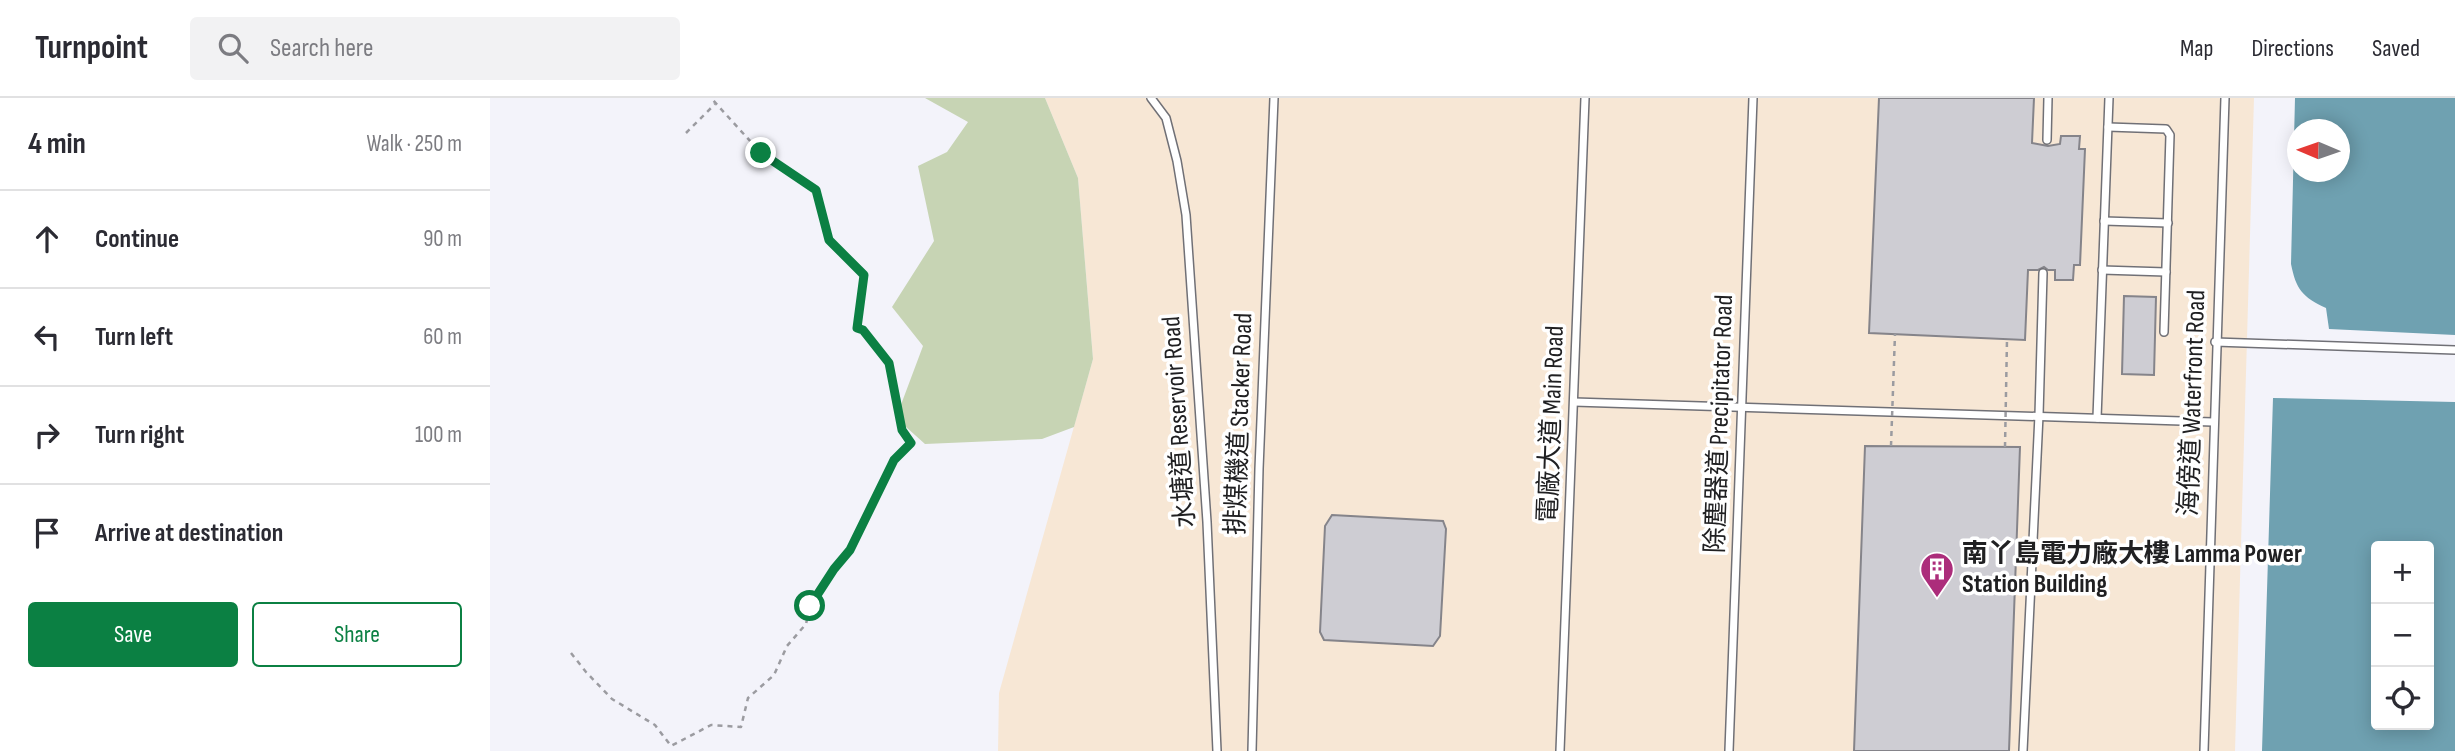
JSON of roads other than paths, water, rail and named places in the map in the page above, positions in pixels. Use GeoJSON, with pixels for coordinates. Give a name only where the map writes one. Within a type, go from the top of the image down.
{"type":"FeatureCollection","features":[{"type":"Feature","properties":{"kind":"lane","name":"水塘道 Reservoir Road"},"geometry":{"type":"LineString","coordinates":[[1151,98],[1166,118],[1186,215],[1207,522],[1217,751]]}},
{"type":"Feature","properties":{"kind":"lane","name":"排煤機道 Stacker Road"},"geometry":{"type":"LineString","coordinates":[[1252,751],[1259,456],[1274,98]]}},
{"type":"Feature","properties":{"kind":"lane","name":"電廠大道 Main Road"},"geometry":{"type":"LineString","coordinates":[[1560,751],[1585,98]]}},
{"type":"Feature","properties":{"kind":"lane","name":"除塵器道 Precipitator Road"},"geometry":{"type":"LineString","coordinates":[[1729,751],[1753,98]]}},
{"type":"Feature","properties":{"kind":"lane"},"geometry":{"type":"LineString","coordinates":[[2047,140],[2048,98]]}},
{"type":"Feature","properties":{"kind":"lane"},"geometry":{"type":"LineString","coordinates":[[2097,418],[2109,98]]}},
{"type":"Feature","properties":{"kind":"lane","name":"海傍道 Waterfront Road"},"geometry":{"type":"LineString","coordinates":[[2204,751],[2215,342],[2225,98]]}},
{"type":"Feature","properties":{"kind":"lane"},"geometry":{"type":"LineString","coordinates":[[2108,127],[2169,131],[2164,332]]}},
{"type":"Feature","properties":{"kind":"lane"},"geometry":{"type":"LineString","coordinates":[[2104,220],[2168,223]]}},
{"type":"Feature","properties":{"kind":"lane"},"geometry":{"type":"LineString","coordinates":[[2102,270],[2166,272]]}},
{"type":"Feature","properties":{"kind":"lane"},"geometry":{"type":"LineString","coordinates":[[2022,751],[2039,415],[2043,273]]}},
{"type":"Feature","properties":{"kind":"lane"},"geometry":{"type":"LineString","coordinates":[[2215,342],[2455,350]]}},
{"type":"Feature","properties":{"kind":"lane"},"geometry":{"type":"LineString","coordinates":[[1574,402],[2213,422]]}},
{"type":"Feature","properties":{"kind":"water"},"geometry":{"type":"Polygon","coordinates":[[[2295,98],[2455,98],[2455,335],[2329,329],[2326,308],[2301,291],[2291,264],[2293,182],[2350,182],[2350,119],[2294,119],[2295,98]]]}},
{"type":"Feature","properties":{"kind":"water"},"geometry":{"type":"Polygon","coordinates":[[[2273,398],[2455,402],[2455,751],[2262,751],[2273,398]]]}},
{"type":"Feature","properties":{"kind":"place","name":"南丫島電力廠大樓 Lamma Power Station Building"},"geometry":{"type":"Point","coordinates":[1937,599]}}]}
